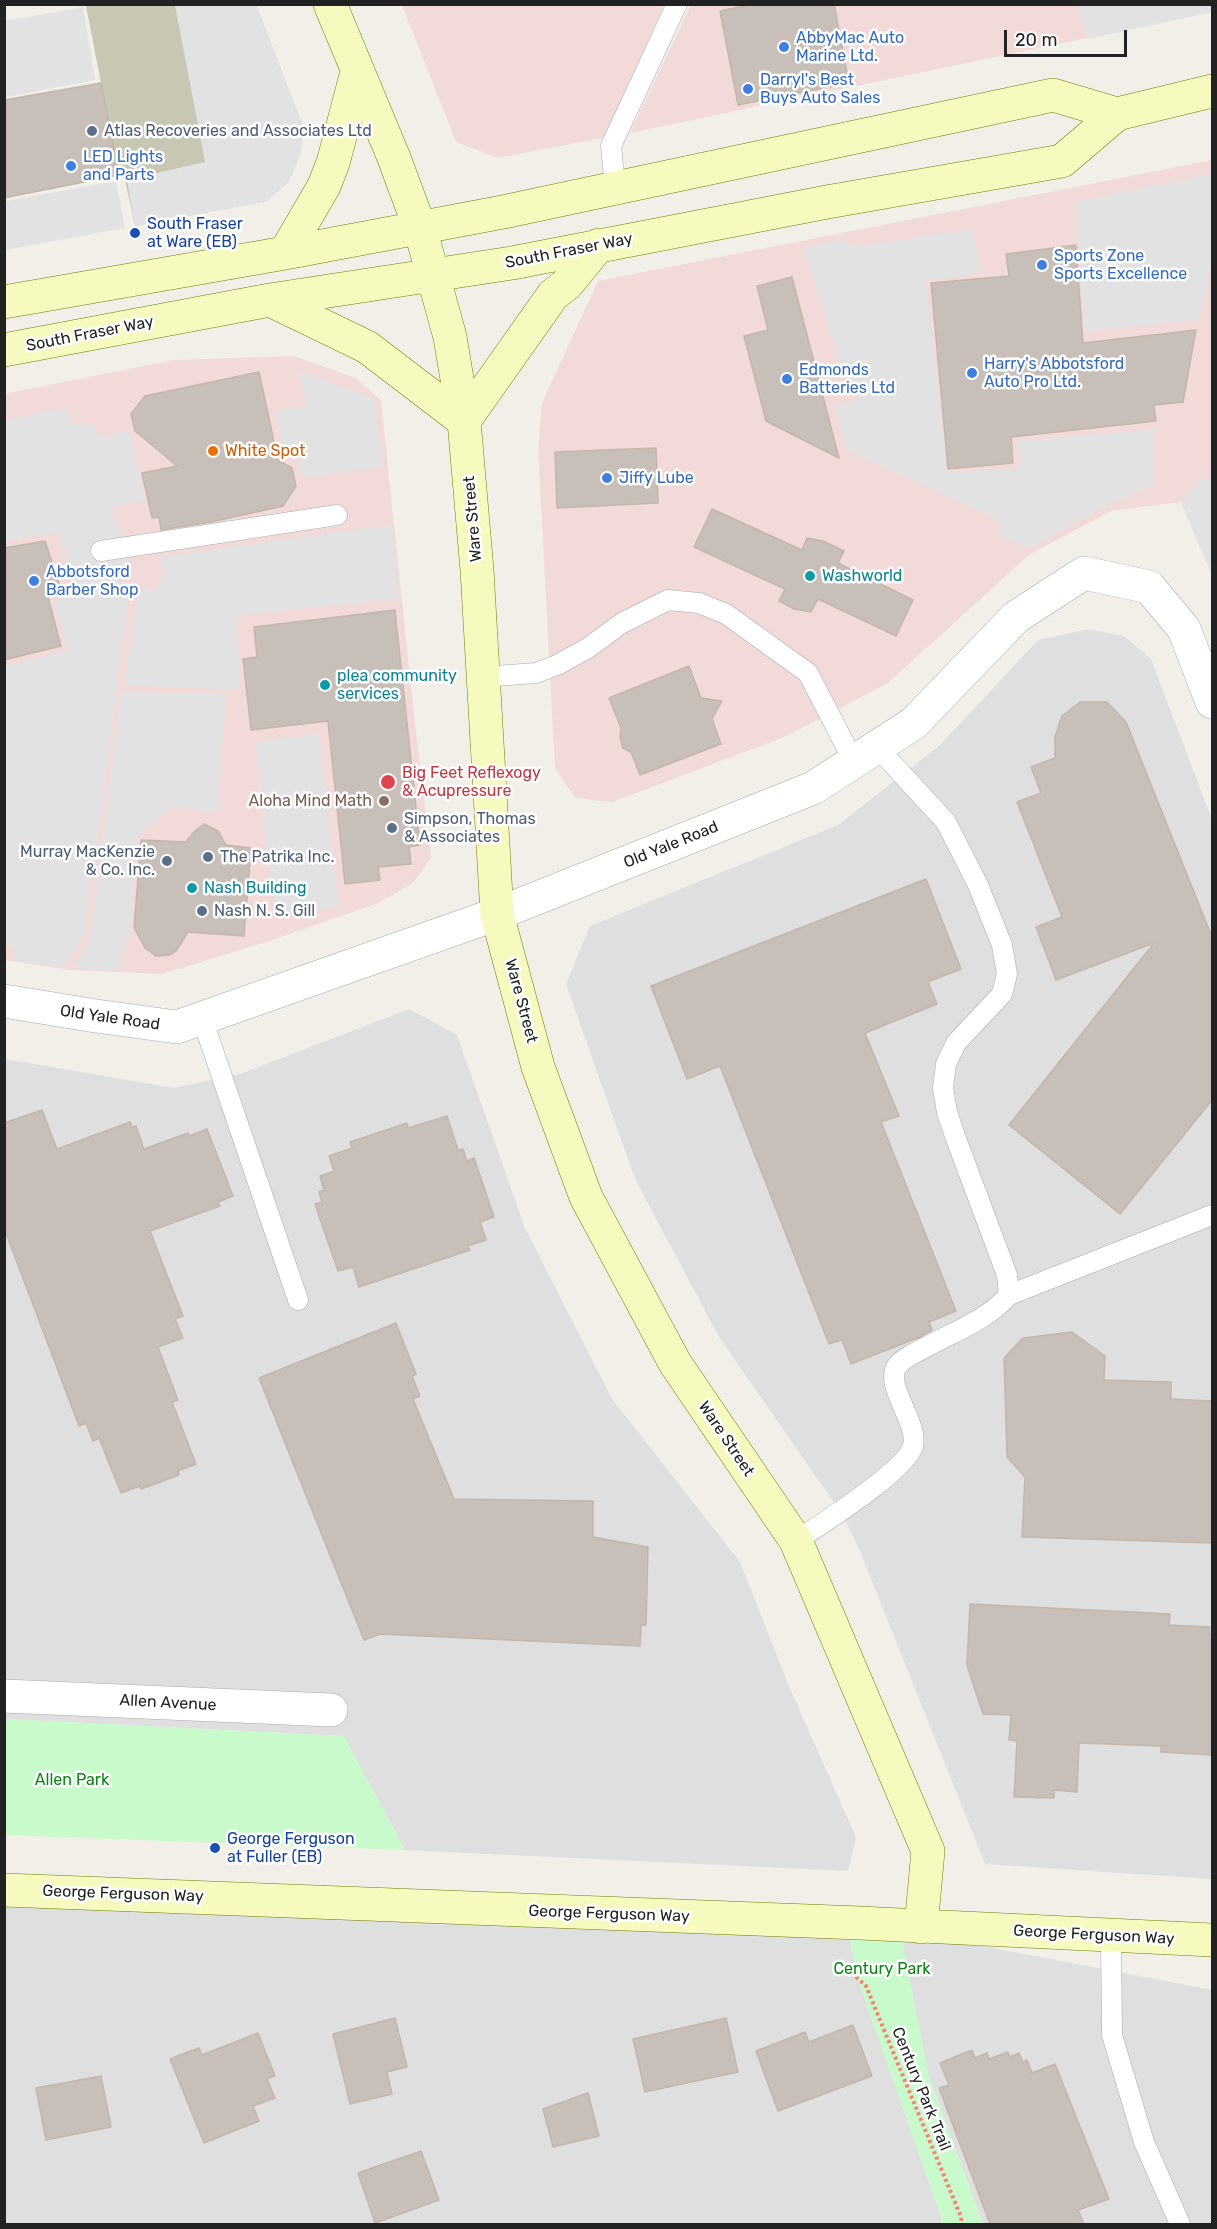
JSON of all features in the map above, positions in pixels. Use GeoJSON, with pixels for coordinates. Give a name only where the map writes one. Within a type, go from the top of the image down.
{"type":"FeatureCollection","features":[{"type":"Feature","properties":{"kind":"main road","name":"Ware Street"},"geometry":{"type":"LineString","coordinates":[[330,4],[394,158],[420,228],[450,336],[464,421],[477,570],[497,914],[538,1066],[586,1197],[675,1363],[796,1541],[928,1851],[921,1927]]}},
{"type":"Feature","properties":{"kind":"main road"},"geometry":{"type":"LineString","coordinates":[[285,254],[324,186],[333,163],[357,72]]}},
{"type":"Feature","properties":{"kind":"main road","name":"South Fraser Way"},"geometry":{"type":"LineString","coordinates":[[4,350],[270,300],[512,263],[599,245],[1062,161],[1117,114],[1212,91]]}},
{"type":"Feature","properties":{"kind":"main road"},"geometry":{"type":"LineString","coordinates":[[4,302],[285,254],[503,212],[1053,95],[1117,114]]}},
{"type":"Feature","properties":{"kind":"main road"},"geometry":{"type":"LineString","coordinates":[[270,300],[367,347],[464,421],[553,295],[567,284],[599,245]]}},
{"type":"Feature","properties":{"kind":"main road","name":"George Ferguson Way"},"geometry":{"type":"LineString","coordinates":[[4,1890],[860,1923],[1212,1940]]}},
{"type":"Feature","properties":{"kind":"street","name":"Old Yale Road"},"geometry":{"type":"LineString","coordinates":[[4,1000],[177,1027],[497,914],[813,788],[914,723],[1016,617],[1084,573],[1149,587],[1184,629],[1212,702]]}},
{"type":"Feature","properties":{"kind":"street","name":"Allen Avenue"},"geometry":{"type":"LineString","coordinates":[[4,1696],[331,1710]]}},
{"type":"Feature","properties":{"kind":"lane"},"geometry":{"type":"LineString","coordinates":[[615,188],[611,146],[677,4]]}},
{"type":"Feature","properties":{"kind":"lane"},"geometry":{"type":"LineString","coordinates":[[101,550],[337,515]]}},
{"type":"Feature","properties":{"kind":"lane"},"geometry":{"type":"LineString","coordinates":[[482,677],[536,674],[588,648],[622,623],[668,600],[699,603],[726,614],[808,673],[865,754],[946,822],[978,885],[1002,945],[1007,974],[1002,994],[956,1043],[946,1064],[943,1088],[947,1112],[955,1136],[1007,1275],[1009,1295]]}},
{"type":"Feature","properties":{"kind":"lane"},"geometry":{"type":"LineString","coordinates":[[202,1018],[298,1300]]}},
{"type":"Feature","properties":{"kind":"lane"},"geometry":{"type":"LineString","coordinates":[[796,1541],[884,1479],[913,1447],[913,1435],[894,1380],[897,1366],[910,1356],[998,1308],[1009,1295],[1212,1215]]}},
{"type":"Feature","properties":{"kind":"lane"},"geometry":{"type":"LineString","coordinates":[[1111,1935],[1113,2035],[1144,2142],[1180,2224]]}},
{"type":"Feature","properties":{"kind":"path","name":"Century Park Trail"},"geometry":{"type":"LineString","coordinates":[[854,1965],[857,1978],[866,1986],[962,2224]]}},
{"type":"Feature","properties":{"kind":"shaded area"},"geometry":{"type":"Polygon","coordinates":[[[95,4],[256,5],[302,124],[301,152],[289,181],[267,201],[135,226],[124,175],[119,175],[86,6],[95,4]]]}},
{"type":"Feature","properties":{"kind":"shaded area"},"geometry":{"type":"Polygon","coordinates":[[[175,5],[256,5],[302,124],[301,152],[289,181],[267,201],[135,226],[127,180],[205,162],[175,5]]]}},
{"type":"Feature","properties":{"kind":"shaded area"},"geometry":{"type":"Polygon","coordinates":[[[402,5],[664,5],[607,137],[498,158],[456,142],[402,5]]]}},
{"type":"Feature","properties":{"kind":"shaded area","name":"Darryl's Best Buys Auto Sales"},"geometry":{"type":"Polygon","coordinates":[[[691,5],[1212,5],[1212,12],[630,133],[691,5]]]}},
{"type":"Feature","properties":{"kind":"shaded area"},"geometry":{"type":"Polygon","coordinates":[[[1076,5],[1212,5],[1212,12],[1088,39],[1076,5]]]}},
{"type":"Feature","properties":{"kind":"shaded area"},"geometry":{"type":"Polygon","coordinates":[[[83,7],[95,80],[5,97],[5,21],[83,7]]]}},
{"type":"Feature","properties":{"kind":"shaded area"},"geometry":{"type":"Polygon","coordinates":[[[1212,160],[1212,575],[1181,502],[1111,511],[1030,554],[888,683],[787,736],[612,802],[575,798],[555,768],[538,448],[542,403],[598,281],[1212,160]]]}},
{"type":"Feature","properties":{"kind":"shaded area"},"geometry":{"type":"Polygon","coordinates":[[[1212,174],[1212,261],[1199,319],[1085,332],[1076,202],[1212,174]]]}},
{"type":"Feature","properties":{"kind":"shaded area"},"geometry":{"type":"Polygon","coordinates":[[[116,181],[125,228],[5,250],[5,201],[116,181]]]}},
{"type":"Feature","properties":{"kind":"shaded area"},"geometry":{"type":"Polygon","coordinates":[[[973,229],[980,273],[926,281],[947,472],[1021,468],[1018,441],[1154,429],[1154,485],[1107,506],[1029,548],[1000,536],[1001,526],[997,519],[847,450],[835,406],[861,399],[843,376],[815,281],[802,248],[843,240],[855,247],[973,229]]]}},
{"type":"Feature","properties":{"kind":"shaded area"},"geometry":{"type":"Polygon","coordinates":[[[294,356],[355,378],[381,400],[431,858],[413,883],[376,904],[263,943],[161,974],[69,970],[5,960],[4,394],[174,360],[294,356]]]}},
{"type":"Feature","properties":{"kind":"shaded area"},"geometry":{"type":"Polygon","coordinates":[[[300,371],[374,399],[383,466],[303,478],[299,458],[284,458],[276,411],[306,406],[300,371]]]}},
{"type":"Feature","properties":{"kind":"shaded area"},"geometry":{"type":"Polygon","coordinates":[[[67,408],[70,424],[95,425],[99,438],[129,430],[145,500],[112,507],[130,565],[118,580],[130,583],[85,934],[64,968],[15,960],[13,946],[5,944],[4,666],[68,650],[54,602],[79,589],[57,532],[5,541],[5,420],[67,408]]]}},
{"type":"Feature","properties":{"kind":"shaded area"},"geometry":{"type":"Polygon","coordinates":[[[1202,478],[1212,481],[1212,575],[1181,502],[1202,478]]]}},
{"type":"Feature","properties":{"kind":"shaded area"},"geometry":{"type":"Polygon","coordinates":[[[392,525],[399,599],[237,615],[240,690],[124,685],[138,588],[156,591],[158,581],[165,578],[158,557],[392,525]]]}},
{"type":"Feature","properties":{"kind":"shaded area"},"geometry":{"type":"Polygon","coordinates":[[[1088,629],[1124,636],[1151,659],[1212,820],[1212,1879],[985,1864],[859,1549],[842,1514],[719,1337],[635,1179],[566,984],[590,926],[838,825],[939,746],[1038,640],[1088,629]]]}},
{"type":"Feature","properties":{"kind":"shaded area"},"geometry":{"type":"Polygon","coordinates":[[[121,692],[226,694],[218,812],[171,807],[137,837],[130,930],[117,971],[74,969],[91,937],[121,692]]]}},
{"type":"Feature","properties":{"kind":"shaded area"},"geometry":{"type":"Polygon","coordinates":[[[319,733],[339,907],[275,914],[255,743],[319,733]]]}},
{"type":"Feature","properties":{"kind":"shaded area"},"geometry":{"type":"Polygon","coordinates":[[[409,1009],[457,1035],[525,1228],[612,1399],[740,1562],[788,1684],[856,1837],[848,1871],[405,1850],[343,1736],[5,1719],[5,1059],[174,1088],[240,1074],[409,1009]]]}},
{"type":"Feature","properties":{"kind":"shaded area"},"geometry":{"type":"Polygon","coordinates":[[[4,1899],[848,1929],[857,1977],[942,2219],[941,2224],[5,2224],[4,1899]]]}},
{"type":"Feature","properties":{"kind":"shaded area"},"geometry":{"type":"Polygon","coordinates":[[[900,1930],[1212,1990],[1212,2224],[983,2224],[928,2074],[900,1930]]]}},
{"type":"Feature","properties":{"kind":"green space","name":"Allen Park"},"geometry":{"type":"Polygon","coordinates":[[[5,1719],[344,1736],[405,1850],[5,1835],[5,1719]]]}},
{"type":"Feature","properties":{"kind":"green space","name":"Century Park"},"geometry":{"type":"Polygon","coordinates":[[[848,1929],[900,1930],[928,2074],[983,2224],[941,2224],[942,2219],[857,1977],[848,1929]]]}},
{"type":"Feature","properties":{"kind":"building","name":"AbbyMac Auto Marine Ltd."},"geometry":{"type":"Polygon","coordinates":[[[754,4],[834,4],[849,83],[738,105],[720,11],[754,4]]]}},
{"type":"Feature","properties":{"kind":"building"},"geometry":{"type":"Polygon","coordinates":[[[101,83],[119,175],[4,198],[4,100],[101,83]]]}},
{"type":"Feature","properties":{"kind":"building"},"geometry":{"type":"Polygon","coordinates":[[[1076,245],[1083,343],[1196,330],[1183,402],[1154,405],[1156,421],[1011,437],[1013,463],[948,469],[931,283],[1009,276],[1006,254],[1076,245]]]}},
{"type":"Feature","properties":{"kind":"building","name":"Edmonds Batteries Ltd"},"geometry":{"type":"Polygon","coordinates":[[[792,277],[839,458],[766,421],[744,336],[768,330],[757,286],[792,277]]]}},
{"type":"Feature","properties":{"kind":"building","name":"White Spot"},"geometry":{"type":"Polygon","coordinates":[[[259,372],[278,460],[292,468],[296,486],[283,506],[211,522],[161,530],[159,517],[152,518],[142,473],[177,466],[135,431],[131,414],[145,396],[259,372]]]}},
{"type":"Feature","properties":{"kind":"building","name":"Jiffy Lube"},"geometry":{"type":"Polygon","coordinates":[[[656,448],[658,503],[557,508],[555,452],[656,448]]]}},
{"type":"Feature","properties":{"kind":"building","name":"Washworld"},"geometry":{"type":"Polygon","coordinates":[[[712,509],[802,550],[807,538],[823,541],[844,551],[838,563],[913,600],[896,636],[818,599],[811,612],[794,609],[779,601],[785,589],[694,547],[712,509]]]}},
{"type":"Feature","properties":{"kind":"building"},"geometry":{"type":"Polygon","coordinates":[[[45,541],[62,593],[48,597],[61,646],[4,660],[4,548],[45,541]]]}},
{"type":"Feature","properties":{"kind":"building"},"geometry":{"type":"Polygon","coordinates":[[[395,610],[420,845],[409,847],[411,864],[378,867],[380,880],[345,884],[328,721],[251,730],[243,659],[257,657],[254,627],[395,610]]]}},
{"type":"Feature","properties":{"kind":"building"},"geometry":{"type":"Polygon","coordinates":[[[689,666],[701,698],[722,701],[712,719],[721,744],[640,775],[631,752],[623,748],[620,737],[621,728],[609,698],[689,666]]]}},
{"type":"Feature","properties":{"kind":"building"},"geometry":{"type":"Polygon","coordinates":[[[1080,702],[1107,702],[1126,722],[1212,937],[1212,1100],[1120,1214],[1009,1125],[1154,943],[1056,980],[1036,927],[1062,917],[1017,802],[1041,793],[1031,767],[1055,758],[1055,737],[1062,716],[1080,702]]]}},
{"type":"Feature","properties":{"kind":"building","name":"Nash Building"},"geometry":{"type":"Polygon","coordinates":[[[204,824],[218,831],[226,845],[251,848],[244,936],[188,932],[176,951],[170,955],[156,956],[145,948],[134,928],[141,840],[186,842],[204,824]]]}},
{"type":"Feature","properties":{"kind":"building"},"geometry":{"type":"Polygon","coordinates":[[[926,879],[961,969],[928,982],[937,1004],[865,1033],[899,1116],[881,1122],[956,1311],[929,1322],[932,1330],[920,1337],[851,1364],[842,1340],[829,1344],[720,1066],[687,1079],[651,986],[926,879]]]}},
{"type":"Feature","properties":{"kind":"building"},"geometry":{"type":"Polygon","coordinates":[[[42,1110],[57,1149],[130,1122],[132,1127],[136,1126],[144,1149],[188,1133],[189,1136],[207,1129],[233,1196],[218,1202],[220,1206],[150,1231],[183,1316],[175,1319],[183,1338],[158,1347],[178,1400],[172,1402],[196,1464],[178,1471],[179,1475],[141,1489],[140,1486],[121,1493],[99,1438],[93,1441],[86,1423],[79,1426],[4,1228],[4,1123],[42,1110]]]}},
{"type":"Feature","properties":{"kind":"building"},"geometry":{"type":"Polygon","coordinates":[[[447,1116],[458,1150],[463,1149],[467,1161],[474,1158],[494,1217],[480,1222],[486,1240],[468,1246],[470,1250],[359,1287],[353,1267],[338,1271],[315,1204],[322,1202],[319,1192],[324,1190],[320,1176],[334,1171],[329,1156],[352,1148],[350,1142],[407,1123],[408,1128],[447,1116]]]}},
{"type":"Feature","properties":{"kind":"building"},"geometry":{"type":"Polygon","coordinates":[[[396,1323],[416,1374],[412,1376],[420,1396],[413,1399],[454,1499],[593,1501],[593,1537],[648,1547],[646,1625],[641,1625],[640,1646],[380,1634],[364,1640],[259,1378],[396,1323]]]}},
{"type":"Feature","properties":{"kind":"building"},"geometry":{"type":"Polygon","coordinates":[[[1072,1332],[1105,1356],[1104,1380],[1171,1382],[1171,1399],[1212,1401],[1212,1543],[1022,1537],[1025,1477],[1007,1457],[1004,1358],[1023,1338],[1072,1332]]]}},
{"type":"Feature","properties":{"kind":"building"},"geometry":{"type":"Polygon","coordinates":[[[970,1604],[1170,1614],[1169,1625],[1210,1627],[1209,1634],[1212,1634],[1212,1755],[1161,1752],[1161,1746],[1079,1743],[1077,1792],[1054,1790],[1054,1798],[1014,1797],[1017,1741],[1009,1740],[1011,1715],[983,1714],[967,1665],[970,1604]]]}},
{"type":"Feature","properties":{"kind":"building"},"geometry":{"type":"Polygon","coordinates":[[[395,2018],[407,2067],[387,2072],[392,2094],[350,2104],[333,2034],[395,2018]]]}},
{"type":"Feature","properties":{"kind":"building"},"geometry":{"type":"Polygon","coordinates":[[[726,2018],[738,2072],[645,2092],[633,2039],[726,2018]]]}},
{"type":"Feature","properties":{"kind":"building"},"geometry":{"type":"Polygon","coordinates":[[[853,2025],[872,2076],[778,2111],[756,2051],[805,2032],[809,2042],[853,2025]]]}},
{"type":"Feature","properties":{"kind":"building"},"geometry":{"type":"Polygon","coordinates":[[[258,2033],[275,2076],[267,2079],[275,2098],[253,2106],[259,2121],[204,2143],[170,2059],[199,2048],[202,2055],[258,2033]]]}},
{"type":"Feature","properties":{"kind":"building"},"geometry":{"type":"Polygon","coordinates":[[[972,2050],[975,2058],[987,2053],[989,2059],[1008,2052],[1010,2057],[1019,2053],[1023,2062],[1027,2060],[1032,2073],[1055,2064],[1109,2199],[1078,2210],[1084,2224],[990,2224],[939,2088],[949,2085],[940,2063],[972,2050]]]}},
{"type":"Feature","properties":{"kind":"building"},"geometry":{"type":"Polygon","coordinates":[[[101,2076],[111,2127],[46,2140],[36,2088],[101,2076]]]}},
{"type":"Feature","properties":{"kind":"building"},"geometry":{"type":"Polygon","coordinates":[[[588,2093],[599,2136],[553,2147],[543,2109],[588,2093]]]}},
{"type":"Feature","properties":{"kind":"building"},"geometry":{"type":"Polygon","coordinates":[[[421,2151],[439,2200],[375,2223],[358,2173],[421,2151]]]}},
{"type":"Feature","properties":{"kind":"place","name":"AbbyMac Auto Marine Ltd."},"geometry":{"type":"Point","coordinates":[784,47]}},
{"type":"Feature","properties":{"kind":"place","name":"Darryl's Best Buys Auto Sales"},"geometry":{"type":"Point","coordinates":[748,89]}},
{"type":"Feature","properties":{"kind":"place","name":"Atlas Recoveries and Associates Ltd"},"geometry":{"type":"Point","coordinates":[92,131]}},
{"type":"Feature","properties":{"kind":"place","name":"LED Lights and Parts"},"geometry":{"type":"Point","coordinates":[71,166]}},
{"type":"Feature","properties":{"kind":"place","name":"South Fraser at Ware (EB)"},"geometry":{"type":"Point","coordinates":[135,233]}},
{"type":"Feature","properties":{"kind":"place","name":"Sports Zone Sports Excellence"},"geometry":{"type":"Point","coordinates":[1042,265]}},
{"type":"Feature","properties":{"kind":"place","name":"Harry's Abbotsford Auto Pro Ltd."},"geometry":{"type":"Point","coordinates":[972,373]}},
{"type":"Feature","properties":{"kind":"place","name":"Edmonds Batteries Ltd"},"geometry":{"type":"Point","coordinates":[787,379]}},
{"type":"Feature","properties":{"kind":"place","name":"White Spot"},"geometry":{"type":"Point","coordinates":[213,451]}},
{"type":"Feature","properties":{"kind":"place","name":"Jiffy Lube"},"geometry":{"type":"Point","coordinates":[607,478]}},
{"type":"Feature","properties":{"kind":"place","name":"Washworld"},"geometry":{"type":"Point","coordinates":[810,576]}},
{"type":"Feature","properties":{"kind":"place","name":"Abbotsford Barber Shop"},"geometry":{"type":"Point","coordinates":[34,581]}},
{"type":"Feature","properties":{"kind":"place","name":"plea community services"},"geometry":{"type":"Point","coordinates":[325,685]}},
{"type":"Feature","properties":{"kind":"place","name":"Big Feet Reflexogy & Acupressure"},"geometry":{"type":"Point","coordinates":[388,782]}},
{"type":"Feature","properties":{"kind":"place","name":"Aloha Mind Math"},"geometry":{"type":"Point","coordinates":[384,801]}},
{"type":"Feature","properties":{"kind":"place","name":"Simpson, Thomas & Associates"},"geometry":{"type":"Point","coordinates":[392,828]}},
{"type":"Feature","properties":{"kind":"place","name":"The Patrika Inc."},"geometry":{"type":"Point","coordinates":[208,857]}},
{"type":"Feature","properties":{"kind":"place","name":"Murray MacKenzie & Co. Inc."},"geometry":{"type":"Point","coordinates":[167,861]}},
{"type":"Feature","properties":{"kind":"place","name":"Nash Building"},"geometry":{"type":"Point","coordinates":[192,888]}},
{"type":"Feature","properties":{"kind":"place","name":"Nash N. S. Gill"},"geometry":{"type":"Point","coordinates":[202,911]}},
{"type":"Feature","properties":{"kind":"place","name":"George Ferguson at Fuller (EB)"},"geometry":{"type":"Point","coordinates":[215,1848]}}]}
